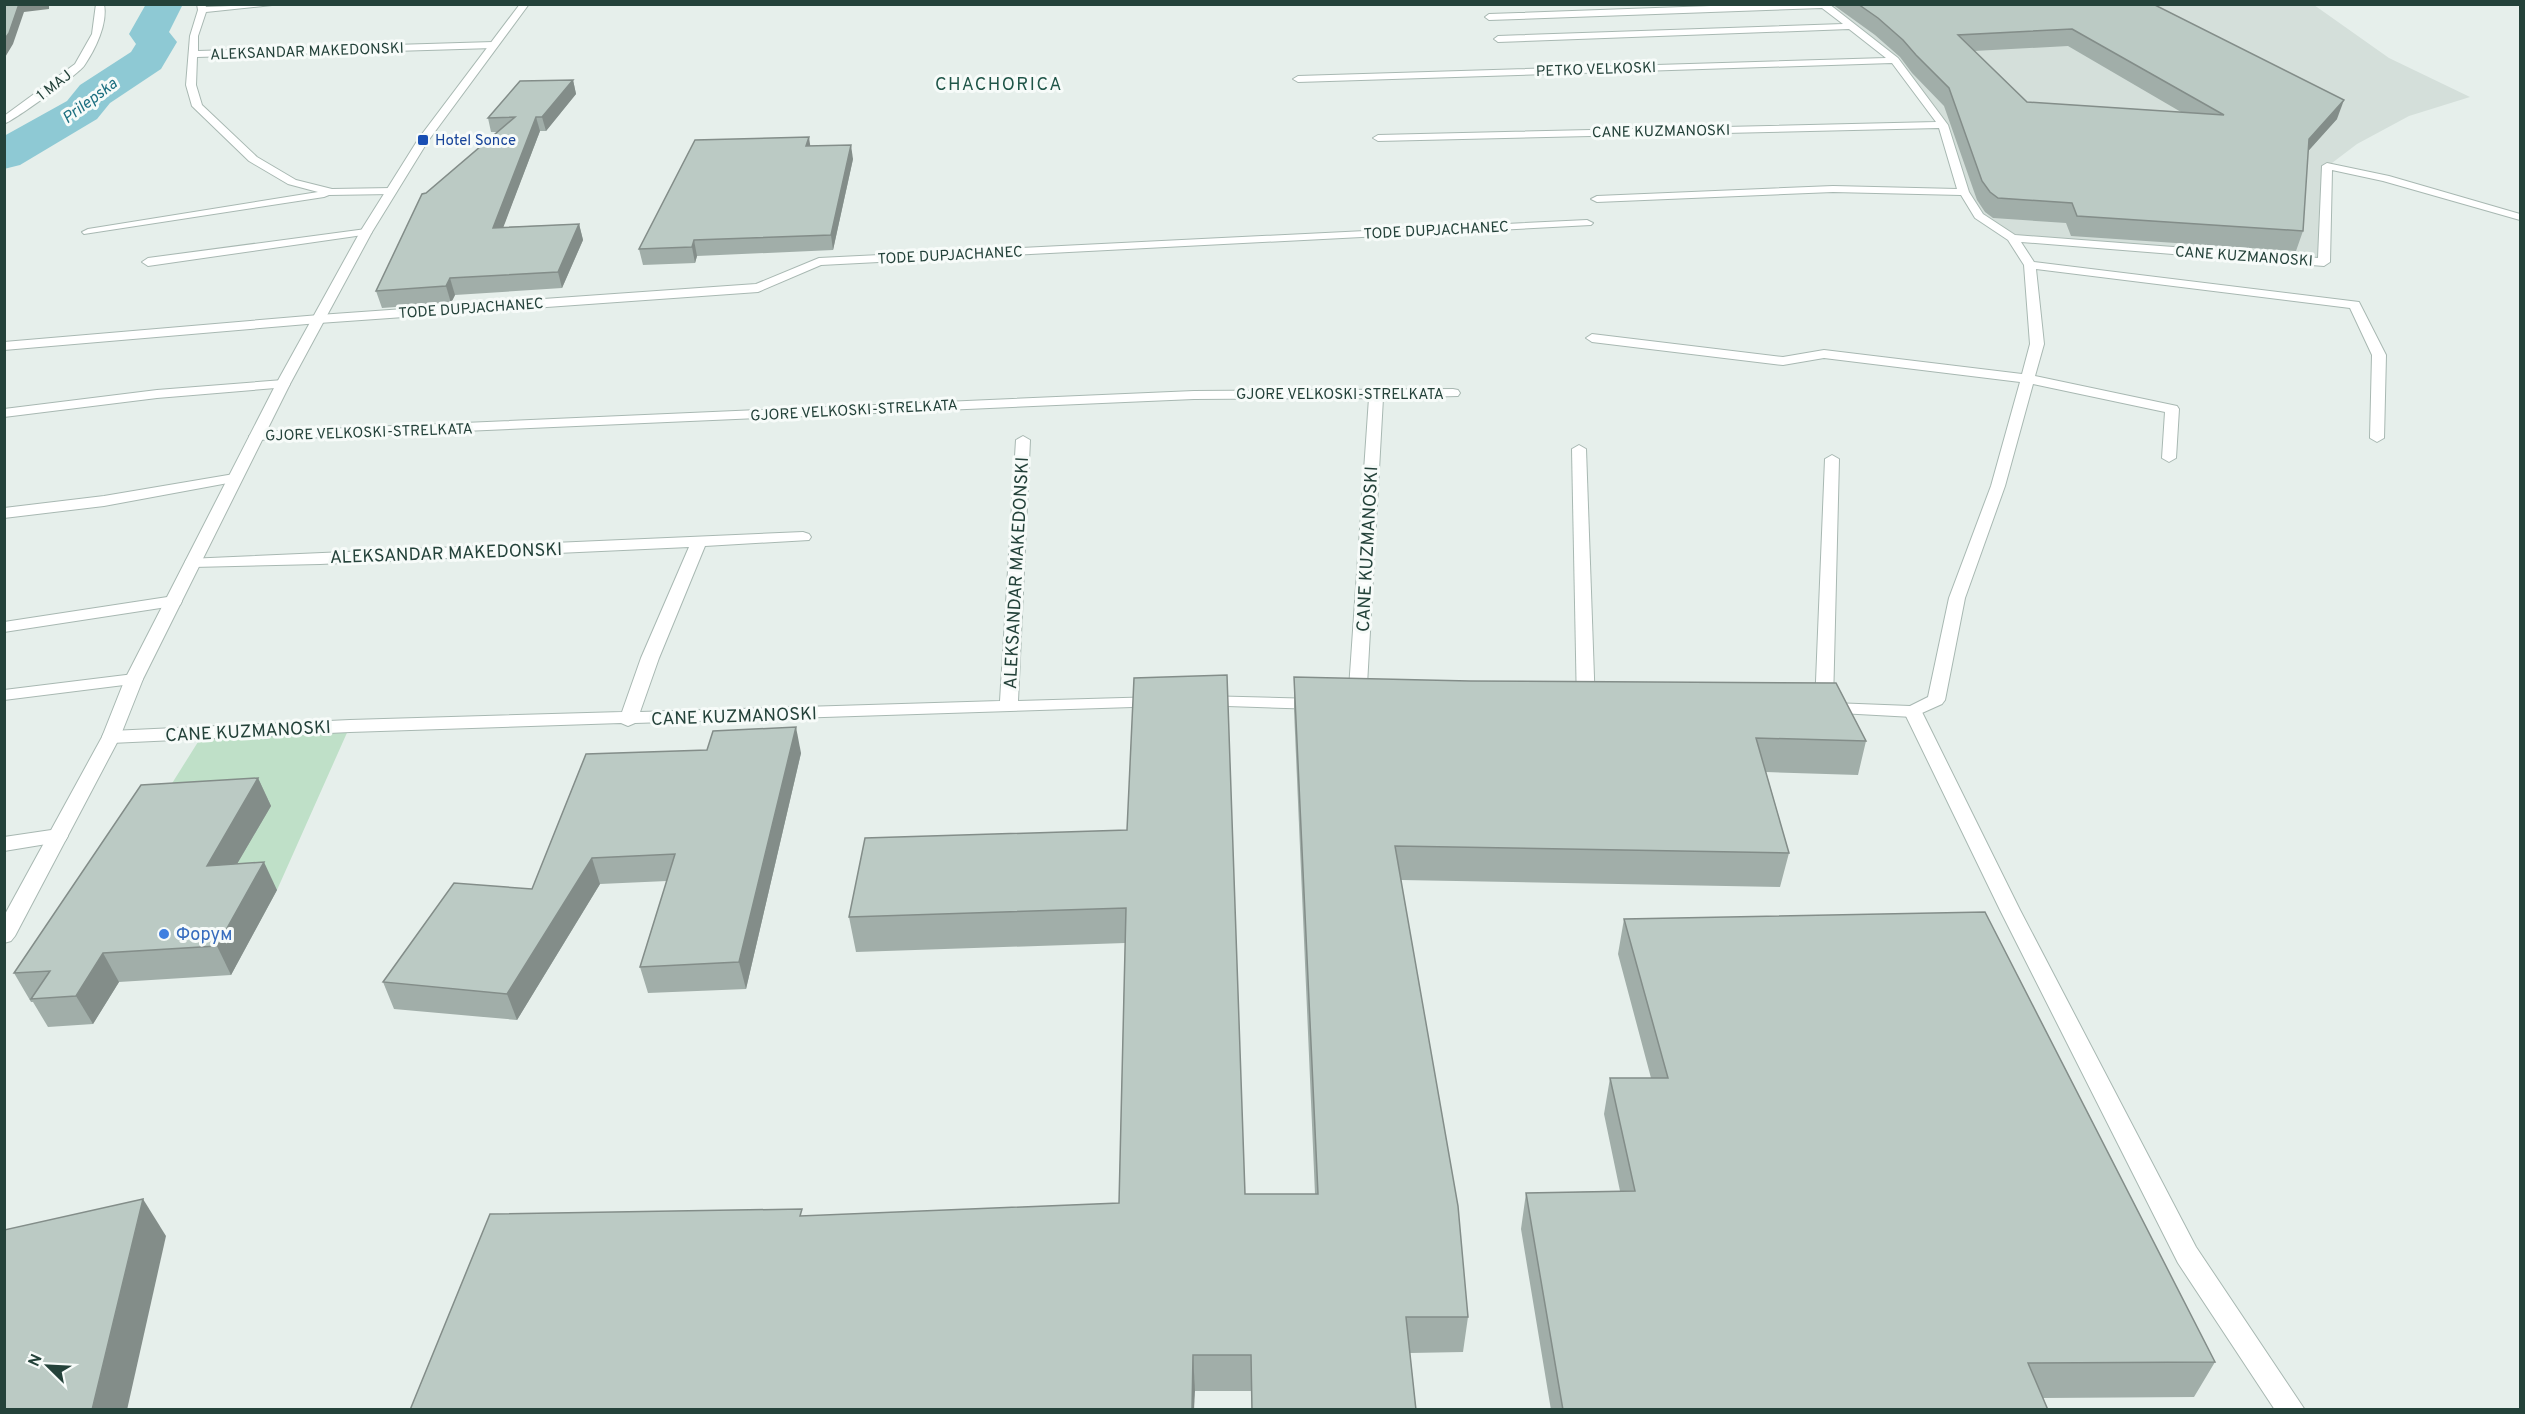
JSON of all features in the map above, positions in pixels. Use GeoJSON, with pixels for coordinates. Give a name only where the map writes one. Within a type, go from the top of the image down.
{"type":"FeatureCollection","features":[{"type":"Feature","properties":{"kind":"street","name":"1 MAJ"},"geometry":{"type":"LineString","coordinates":[[4,121],[79,66],[96,34],[100,4]]}},
{"type":"Feature","properties":{"kind":"street"},"geometry":{"type":"LineString","coordinates":[[194,54],[194,36],[202,7],[277,4]]}},
{"type":"Feature","properties":{"kind":"street"},"geometry":{"type":"LineString","coordinates":[[5,933],[111,737],[134,679],[234,478],[366,232],[423,140],[525,4]]}},
{"type":"Feature","properties":{"kind":"street"},"geometry":{"type":"LineString","coordinates":[[1489,17],[1823,5]]}},
{"type":"Feature","properties":{"kind":"street","name":"CANE KUZMANOSKI"},"geometry":{"type":"LineString","coordinates":[[1823,5],[1895,60],[1943,125],[1964,192],[1979,216],[2012,238],[2030,265],[2037,344],[2029,379],[1998,486],[1957,598],[1936,700],[1913,712]]}},
{"type":"Feature","properties":{"kind":"street","name":"PETKO VELKOSKI"},"geometry":{"type":"LineString","coordinates":[[1498,39],[1850,26]]}},
{"type":"Feature","properties":{"kind":"street","name":"ALEKSANDAR MAKEDONSKI"},"geometry":{"type":"LineString","coordinates":[[332,192],[292,182],[253,159],[197,106],[191,85],[194,54],[493,45]]}},
{"type":"Feature","properties":{"kind":"street","name":"PETKO VELKOSKI"},"geometry":{"type":"LineString","coordinates":[[1298,79],[1895,60]]}},
{"type":"Feature","properties":{"kind":"street","name":"CANE KUZMANOSKI"},"geometry":{"type":"LineString","coordinates":[[1378,138],[1943,125]]}},
{"type":"Feature","properties":{"kind":"street","name":"CANE KUZMANOSKI"},"geometry":{"type":"LineString","coordinates":[[2012,238],[2324,262],[2327,166],[2385,178],[2520,218]]}},
{"type":"Feature","properties":{"kind":"street"},"geometry":{"type":"LineString","coordinates":[[1597,199],[1833,189],[1964,192]]}},
{"type":"Feature","properties":{"kind":"street","name":"ALEKSANDAR MAKEDONSKI"},"geometry":{"type":"LineString","coordinates":[[88,232],[332,192],[392,191]]}},
{"type":"Feature","properties":{"kind":"street","name":"TODE DUPJACHANEC"},"geometry":{"type":"LineString","coordinates":[[319,319],[758,288],[819,262],[1587,223]]}},
{"type":"Feature","properties":{"kind":"street"},"geometry":{"type":"LineString","coordinates":[[148,262],[263,248],[366,232]]}},
{"type":"Feature","properties":{"kind":"street","name":"CANE KUZMANOSKI"},"geometry":{"type":"LineString","coordinates":[[2030,265],[2355,305],[2379,355],[2377,438]]}},
{"type":"Feature","properties":{"kind":"street"},"geometry":{"type":"LineString","coordinates":[[4,346],[319,319]]}},
{"type":"Feature","properties":{"kind":"street"},"geometry":{"type":"LineString","coordinates":[[1592,338],[1783,361],[1824,354],[2029,379],[2172,409],[2169,458]]}},
{"type":"Feature","properties":{"kind":"street"},"geometry":{"type":"LineString","coordinates":[[4,413],[157,394],[283,384]]}},
{"type":"Feature","properties":{"kind":"street","name":"GJORE VELKOSKI-STRELKATA"},"geometry":{"type":"LineString","coordinates":[[256,436],[1194,395],[1453,393]]}},
{"type":"Feature","properties":{"kind":"street","name":"CANE KUZMANOSKI"},"geometry":{"type":"LineString","coordinates":[[1357,705],[1376,394]]}},
{"type":"Feature","properties":{"kind":"street","name":"ALEKSANDAR MAKEDONSKI"},"geometry":{"type":"LineString","coordinates":[[1009,706],[1023,440]]}},
{"type":"Feature","properties":{"kind":"street"},"geometry":{"type":"LineString","coordinates":[[1580,449],[1586,708]]}},
{"type":"Feature","properties":{"kind":"street"},"geometry":{"type":"LineString","coordinates":[[1824,708],[1832,459]]}},
{"type":"Feature","properties":{"kind":"street"},"geometry":{"type":"LineString","coordinates":[[4,513],[104,501],[234,478]]}},
{"type":"Feature","properties":{"kind":"street","name":"ALEKSANDAR MAKEDONSKI"},"geometry":{"type":"LineString","coordinates":[[193,561],[320,559],[803,537]]}},
{"type":"Feature","properties":{"kind":"street"},"geometry":{"type":"LineString","coordinates":[[628,720],[650,658],[699,542]]}},
{"type":"Feature","properties":{"kind":"street"},"geometry":{"type":"LineString","coordinates":[[4,627],[174,601]]}},
{"type":"Feature","properties":{"kind":"street"},"geometry":{"type":"LineString","coordinates":[[4,695],[134,679]]}},
{"type":"Feature","properties":{"kind":"street","name":"CANE KUZMANOSKI"},"geometry":{"type":"LineString","coordinates":[[111,737],[350,726],[628,720],[1009,706],[1176,702],[1379,705]]}},
{"type":"Feature","properties":{"kind":"street"},"geometry":{"type":"LineString","coordinates":[[1566,708],[1608,708]]}},
{"type":"Feature","properties":{"kind":"street"},"geometry":{"type":"LineString","coordinates":[[1801,708],[1913,712],[2015,920],[2187,1255],[2291,1410]]}},
{"type":"Feature","properties":{"kind":"street"},"geometry":{"type":"LineString","coordinates":[[4,844],[58,836]]}},
{"type":"Feature","properties":{"kind":"shaded area"},"geometry":{"type":"Polygon","coordinates":[[[1823,5],[2314,5],[2389,58],[2470,97],[2409,116],[2357,144],[2328,166],[2324,262],[2012,238],[1979,216],[1964,192],[1943,125],[1895,60],[1823,5]]]}},
{"type":"Feature","properties":{"kind":"green space"},"geometry":{"type":"Polygon","coordinates":[[[350,726],[277,890],[220,893],[270,806],[154,812],[203,734],[350,726]]]}},
{"type":"Feature","properties":{"kind":"building"},"geometry":{"type":"Polygon","coordinates":[[[4,4],[19,4],[9,33],[4,40],[4,4]]]}},
{"type":"Feature","properties":{"kind":"building"},"geometry":{"type":"Polygon","coordinates":[[[1858,4],[2153,4],[2344,100],[2309,139],[2303,231],[2077,216],[2072,203],[1998,198],[1982,181],[1949,88],[1903,40],[1858,4]],[[2072,29],[1958,35],[2027,102],[2224,115],[2072,29]]]}},
{"type":"Feature","properties":{"kind":"building"},"geometry":{"type":"Polygon","coordinates":[[[573,80],[542,117],[536,117],[493,228],[579,224],[558,272],[450,278],[446,286],[376,291],[422,194],[515,117],[488,118],[520,81],[573,80]]]}},
{"type":"Feature","properties":{"kind":"building"},"geometry":{"type":"Polygon","coordinates":[[[809,137],[806,146],[851,145],[831,235],[694,240],[692,247],[639,249],[695,140],[809,137]]]}},
{"type":"Feature","properties":{"kind":"building"},"geometry":{"type":"Polygon","coordinates":[[[1227,675],[1245,1194],[1318,1194],[1294,677],[1470,681],[1836,683],[1866,741],[1756,738],[1789,853],[1395,846],[1458,1206],[1468,1317],[1406,1317],[1416,1410],[1252,1410],[1251,1355],[1193,1355],[1192,1410],[410,1410],[490,1214],[802,1209],[800,1216],[1119,1203],[1126,908],[849,917],[865,838],[1127,830],[1134,678],[1227,675]]]}},
{"type":"Feature","properties":{"kind":"building"},"geometry":{"type":"Polygon","coordinates":[[[796,727],[739,962],[640,967],[675,854],[592,858],[507,994],[383,982],[454,883],[532,889],[586,754],[707,750],[713,731],[796,727]]]}},
{"type":"Feature","properties":{"kind":"building","name":"Форум"},"geometry":{"type":"Polygon","coordinates":[[[258,778],[207,866],[264,862],[217,946],[103,953],[76,996],[31,999],[50,971],[14,973],[141,785],[258,778]]]}},
{"type":"Feature","properties":{"kind":"building"},"geometry":{"type":"Polygon","coordinates":[[[1985,912],[2215,1362],[2028,1363],[2048,1410],[1563,1410],[1526,1193],[1635,1191],[1610,1078],[1668,1078],[1624,919],[1985,912]]]}},
{"type":"Feature","properties":{"kind":"building"},"geometry":{"type":"Polygon","coordinates":[[[143,1199],[92,1410],[4,1410],[4,1230],[143,1199]]]}},
{"type":"Feature","properties":{"kind":"waterway","name":"Prilepska"},"geometry":{"type":"LineString","coordinates":[[4,155],[82,110],[95,94],[147,60],[157,42],[148,34],[165,4]]}},
{"type":"Feature","properties":{"kind":"place","name":"Hotel Sonce"},"geometry":{"type":"Point","coordinates":[423,140]}},
{"type":"Feature","properties":{"kind":"place","name":"Форум"},"geometry":{"type":"Point","coordinates":[164,934]}},
{"type":"Feature","properties":{"kind":"district","name":"CHACHORICA"},"geometry":{"type":"Point","coordinates":[999,84]}}]}
